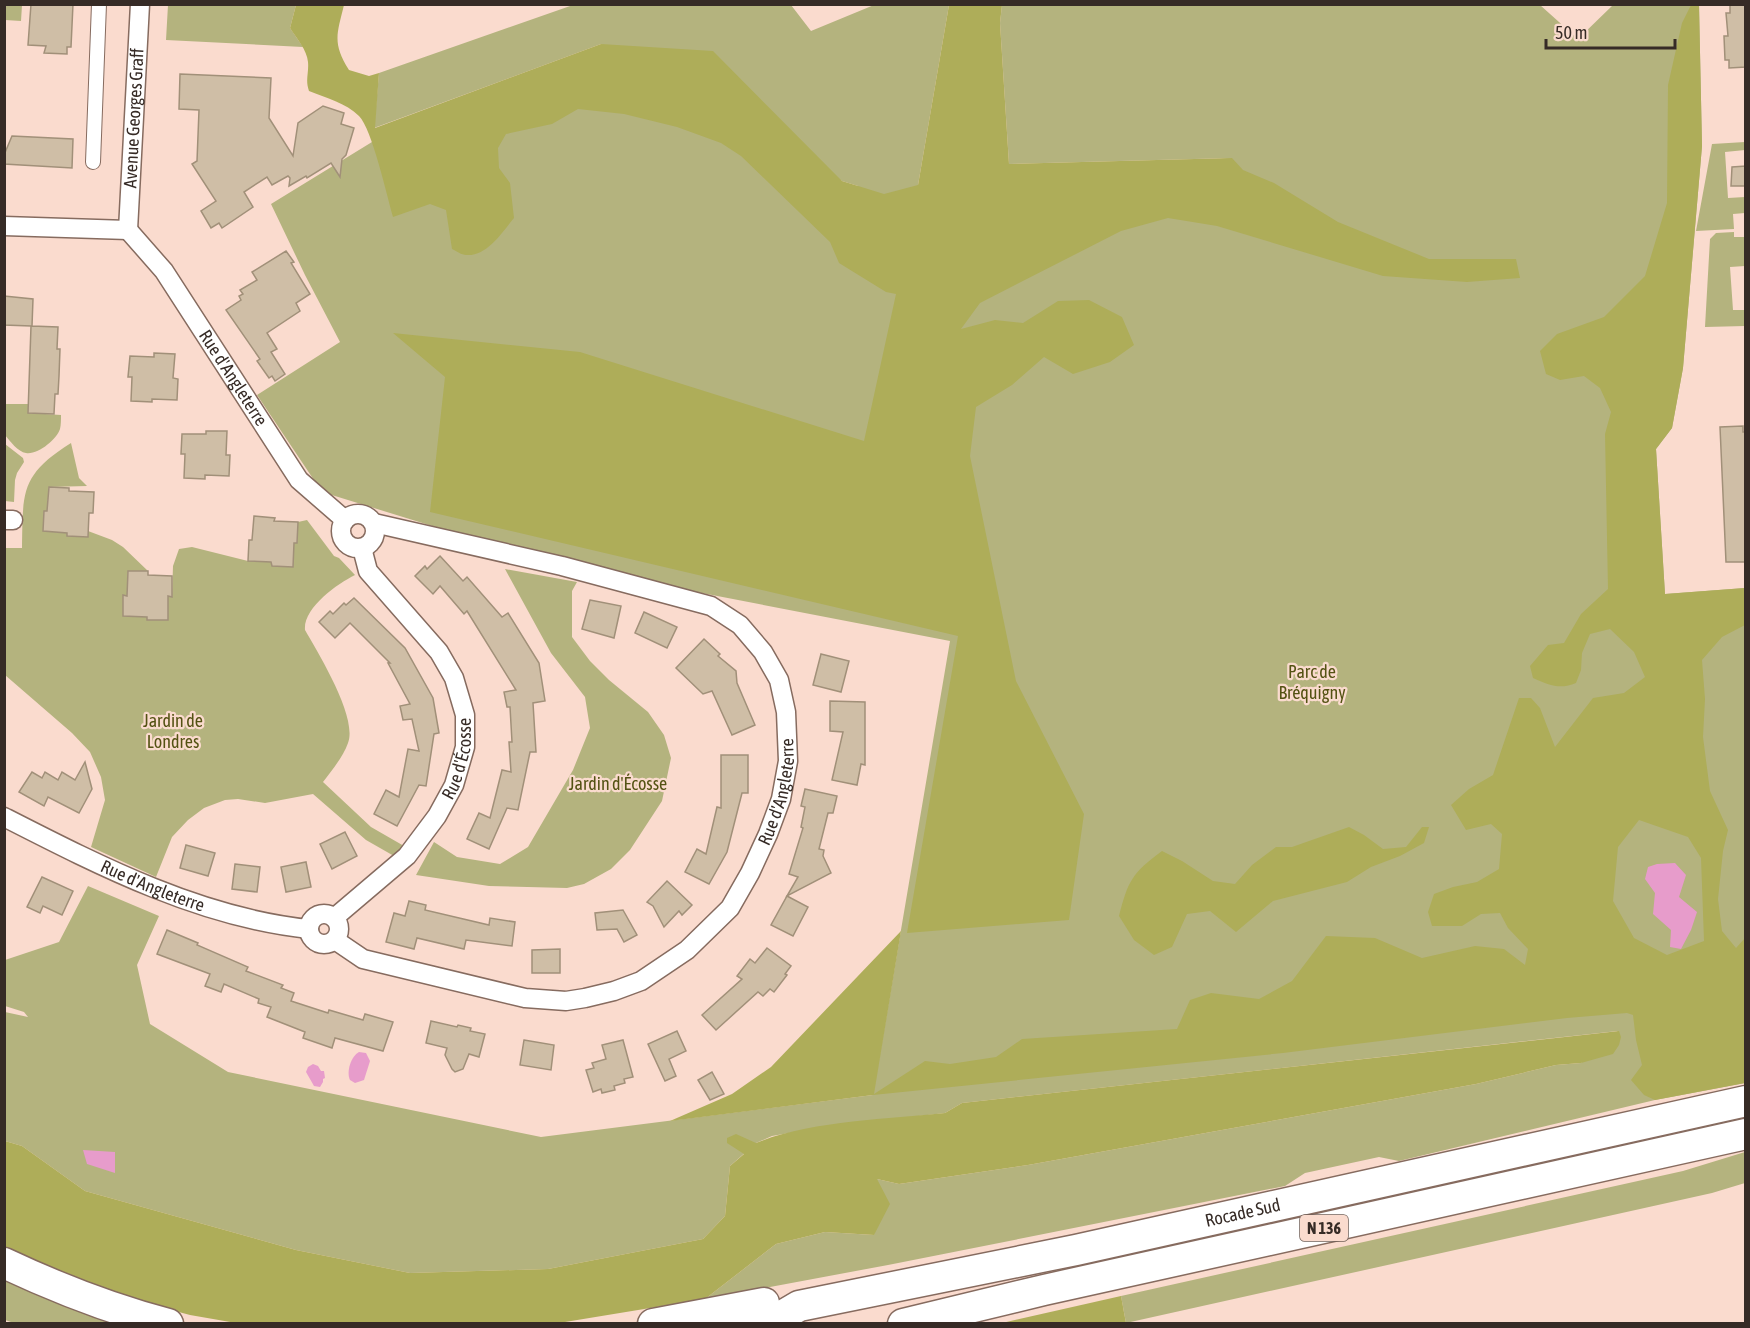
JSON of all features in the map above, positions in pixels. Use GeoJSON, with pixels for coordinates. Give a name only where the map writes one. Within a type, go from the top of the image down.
{"type":"FeatureCollection","features":[{"type":"Feature","properties":{"kind":"highway","name":"Rocade Sud"},"geometry":{"type":"LineString","coordinates":[[742,1323],[782,1316],[799,1306],[1076,1250],[1746,1101]]}},
{"type":"Feature","properties":{"kind":"highway","name":"Rocade Sud"},"geometry":{"type":"LineString","coordinates":[[903,1323],[1746,1134]]}},
{"type":"Feature","properties":{"kind":"highway"},"geometry":{"type":"LineString","coordinates":[[4,1263],[85,1298],[168,1323]]}},
{"type":"Feature","properties":{"kind":"highway"},"geometry":{"type":"LineString","coordinates":[[654,1323],[779,1301],[799,1306]]}},
{"type":"Feature","properties":{"kind":"street"},"geometry":{"type":"LineString","coordinates":[[93,162],[99,4]]}},
{"type":"Feature","properties":{"kind":"street","name":"Avenue Georges Graff"},"geometry":{"type":"LineString","coordinates":[[128,230],[140,4]]}},
{"type":"Feature","properties":{"kind":"street"},"geometry":{"type":"LineString","coordinates":[[4,226],[128,230]]}},
{"type":"Feature","properties":{"kind":"street","name":"Rue d'Angleterre"},"geometry":{"type":"LineString","coordinates":[[128,230],[164,271],[299,480],[345,520]]}},
{"type":"Feature","properties":{"kind":"street"},"geometry":{"type":"LineString","coordinates":[[357,513],[370,518],[374,523],[375,536],[368,545],[362,548],[348,545],[344,540],[342,526],[345,520],[357,513]]}},
{"type":"Feature","properties":{"kind":"street","name":"Rue d'Angleterre"},"geometry":{"type":"LineString","coordinates":[[335,940],[363,959],[525,999],[566,1001],[614,991],[641,981],[687,950],[730,908],[750,873],[768,834],[781,799],[788,761],[786,712],[779,680],[763,652],[740,625],[711,606],[562,566],[374,523]]}},
{"type":"Feature","properties":{"kind":"street","name":"Rue d'Écosse"},"geometry":{"type":"LineString","coordinates":[[334,918],[407,856],[437,816],[454,785],[465,747],[465,716],[454,678],[439,652],[368,571],[362,548]]}},
{"type":"Feature","properties":{"kind":"street","name":"Rue d'Angleterre"},"geometry":{"type":"LineString","coordinates":[[4,817],[127,876],[216,911],[276,926],[309,929]]}},
{"type":"Feature","properties":{"kind":"street"},"geometry":{"type":"LineString","coordinates":[[325,914],[334,918],[339,926],[335,940],[326,944],[312,939],[309,929],[316,916],[325,914]]}},
{"type":"Feature","properties":{"kind":"green space"},"geometry":{"type":"Polygon","coordinates":[[[4,5],[22,5],[21,21],[5,20],[4,5]]]}},
{"type":"Feature","properties":{"kind":"green space"},"geometry":{"type":"Polygon","coordinates":[[[168,5],[296,5],[290,28],[303,47],[166,40],[168,5]]]}},
{"type":"Feature","properties":{"kind":"green space","name":"Parc de Bréquigny"},"geometry":{"type":"Polygon","coordinates":[[[573,5],[791,5],[811,31],[874,5],[949,5],[918,185],[1232,158],[1009,164],[1000,23],[1002,5],[1540,5],[1578,39],[1613,5],[1699,5],[1702,146],[1683,368],[1672,428],[1656,449],[1665,594],[1745,588],[1745,1083],[1655,1100],[1399,1161],[1379,1157],[1305,1173],[1285,1186],[705,1299],[776,1244],[825,1232],[874,1235],[877,1179],[899,1184],[1028,1165],[1476,1084],[1556,1065],[1581,1063],[1618,1031],[962,1103],[945,1113],[823,1127],[772,1136],[756,1143],[730,1166],[725,1216],[703,1239],[548,1269],[410,1273],[296,1250],[85,1191],[22,1146],[5,1141],[5,1012],[28,1017],[24,1012],[5,1006],[5,960],[59,942],[88,886],[159,916],[137,965],[150,1024],[228,1072],[541,1137],[873,1095],[950,641],[562,566],[322,492],[257,395],[340,342],[271,204],[372,142],[609,50],[840,187],[858,186],[842,181],[601,44],[374,128],[379,73],[573,5]]]}},
{"type":"Feature","properties":{"kind":"green space"},"geometry":{"type":"Polygon","coordinates":[[[1745,142],[1745,150],[1725,152],[1728,198],[1745,197],[1745,213],[1733,214],[1734,229],[1696,231],[1712,144],[1745,142]]]}},
{"type":"Feature","properties":{"kind":"green space"},"geometry":{"type":"Polygon","coordinates":[[[1734,232],[1734,237],[1745,237],[1745,266],[1730,267],[1733,310],[1745,310],[1745,326],[1705,327],[1710,239],[1716,233],[1734,232]]]}},
{"type":"Feature","properties":{"kind":"green space"},"geometry":{"type":"Polygon","coordinates":[[[4,404],[29,404],[29,413],[61,415],[58,433],[46,446],[36,452],[20,451],[5,435],[4,404]]]}},
{"type":"Feature","properties":{"kind":"green space","name":"Jardin de Londres"},"geometry":{"type":"Polygon","coordinates":[[[71,443],[79,478],[87,486],[49,487],[43,531],[88,537],[88,531],[112,540],[123,547],[148,571],[128,571],[127,596],[123,596],[123,616],[147,617],[147,620],[168,620],[168,596],[172,596],[173,566],[179,549],[192,547],[248,561],[271,562],[297,542],[298,522],[307,520],[334,556],[339,558],[355,575],[322,598],[309,613],[306,622],[305,630],[335,685],[350,732],[343,753],[323,782],[371,827],[404,846],[394,856],[366,840],[313,794],[265,803],[238,799],[225,800],[204,808],[188,820],[172,837],[156,877],[91,847],[105,800],[101,777],[90,752],[72,733],[5,675],[5,548],[22,548],[24,499],[33,476],[54,454],[71,443]]]}},
{"type":"Feature","properties":{"kind":"green space"},"geometry":{"type":"Polygon","coordinates":[[[5,444],[23,458],[24,462],[15,480],[14,502],[5,501],[5,444]]]}},
{"type":"Feature","properties":{"kind":"green space","name":"Jardin d'Écosse"},"geometry":{"type":"Polygon","coordinates":[[[505,569],[577,582],[572,591],[572,637],[590,661],[609,680],[648,712],[664,735],[671,758],[662,801],[630,850],[611,869],[584,884],[567,888],[489,886],[416,875],[434,842],[457,857],[500,864],[528,847],[573,770],[590,728],[585,697],[551,653],[505,569]]]}},
{"type":"Feature","properties":{"kind":"green space"},"geometry":{"type":"Polygon","coordinates":[[[1745,1152],[1745,1183],[1712,1193],[1126,1323],[1121,1296],[1683,1171],[1745,1152]]]}},
{"type":"Feature","properties":{"kind":"green space"},"geometry":{"type":"Polygon","coordinates":[[[5,1273],[142,1323],[17,1324],[5,1320],[5,1273]]]}},
{"type":"Feature","properties":{"kind":"shaded area"},"geometry":{"type":"Polygon","coordinates":[[[296,5],[344,5],[339,24],[338,45],[344,61],[349,70],[369,76],[379,73],[375,128],[601,44],[713,51],[842,181],[884,194],[918,185],[949,5],[1002,5],[1000,23],[1009,164],[1232,158],[1243,170],[1274,183],[1338,222],[1429,259],[1516,259],[1520,278],[1467,282],[1383,276],[1217,226],[1168,218],[1121,231],[980,303],[961,329],[995,320],[1023,323],[1058,301],[1089,300],[1122,317],[1134,345],[1110,362],[1073,374],[1044,357],[1012,385],[976,407],[970,456],[1016,681],[1084,814],[1069,920],[907,933],[958,636],[430,512],[445,377],[393,333],[580,352],[864,441],[896,294],[886,292],[839,263],[830,242],[741,156],[721,143],[677,127],[624,114],[578,109],[552,124],[506,134],[498,148],[499,168],[510,183],[514,218],[488,248],[474,255],[459,253],[452,249],[446,210],[430,204],[393,217],[374,148],[364,123],[359,116],[336,101],[309,91],[306,53],[290,28],[296,5]]]}},
{"type":"Feature","properties":{"kind":"shaded area"},"geometry":{"type":"Polygon","coordinates":[[[1691,5],[1699,5],[1702,146],[1683,368],[1672,428],[1656,449],[1665,594],[1745,588],[1745,625],[1722,637],[1702,660],[1705,699],[1703,737],[1710,791],[1728,830],[1723,851],[1718,899],[1722,931],[1736,948],[1745,938],[1745,1083],[1655,1100],[1644,1095],[1631,1080],[1642,1065],[1633,1015],[1627,1013],[1567,1018],[1283,1053],[873,1095],[670,1121],[732,1094],[771,1067],[901,931],[874,1094],[925,1061],[950,1064],[996,1057],[1022,1039],[1177,1029],[1190,1000],[1211,993],[1259,999],[1292,981],[1326,936],[1375,938],[1422,958],[1475,946],[1504,949],[1525,965],[1528,949],[1508,928],[1500,913],[1481,914],[1462,926],[1432,926],[1428,912],[1434,894],[1477,882],[1499,869],[1502,834],[1491,824],[1466,830],[1451,805],[1469,789],[1493,775],[1519,698],[1531,698],[1540,708],[1555,747],[1593,698],[1624,693],[1645,677],[1634,652],[1610,629],[1590,634],[1582,653],[1581,670],[1576,683],[1555,686],[1533,678],[1530,666],[1548,645],[1564,643],[1581,614],[1608,589],[1605,434],[1611,412],[1600,388],[1584,376],[1560,380],[1546,374],[1540,351],[1557,334],[1604,317],[1645,276],[1667,203],[1668,85],[1682,23],[1691,5]],[[1639,820],[1618,847],[1613,901],[1634,938],[1667,955],[1704,941],[1701,858],[1688,837],[1639,820]]]}},
{"type":"Feature","properties":{"kind":"shaded area"},"geometry":{"type":"Polygon","coordinates":[[[1349,827],[1383,849],[1406,847],[1422,827],[1429,827],[1424,843],[1400,856],[1371,867],[1347,882],[1273,901],[1236,932],[1210,911],[1187,914],[1172,947],[1154,955],[1134,940],[1119,916],[1125,894],[1133,879],[1162,851],[1213,881],[1235,884],[1252,865],[1276,847],[1292,847],[1349,827]]]}},
{"type":"Feature","properties":{"kind":"shaded area"},"geometry":{"type":"Polygon","coordinates":[[[1675,863],[1686,875],[1679,897],[1697,912],[1681,949],[1670,947],[1671,930],[1653,914],[1655,893],[1645,879],[1648,867],[1675,863]]]}},
{"type":"Feature","properties":{"kind":"shaded area"},"geometry":{"type":"Polygon","coordinates":[[[1619,1031],[1621,1037],[1619,1045],[1613,1054],[1581,1063],[1556,1065],[1476,1084],[1028,1165],[899,1184],[877,1179],[890,1204],[874,1235],[825,1232],[776,1244],[705,1299],[559,1323],[236,1323],[190,1315],[112,1294],[5,1250],[5,1141],[22,1146],[85,1191],[296,1250],[410,1273],[548,1269],[703,1239],[725,1216],[730,1166],[744,1154],[727,1143],[727,1138],[736,1134],[756,1143],[824,1125],[945,1113],[962,1103],[1619,1031]]]}},
{"type":"Feature","properties":{"kind":"shaded area"},"geometry":{"type":"Polygon","coordinates":[[[359,1052],[366,1053],[370,1061],[364,1080],[355,1083],[350,1080],[349,1069],[359,1052]]]}},
{"type":"Feature","properties":{"kind":"shaded area"},"geometry":{"type":"Polygon","coordinates":[[[313,1064],[324,1071],[325,1078],[320,1087],[314,1086],[306,1072],[313,1064]]]}},
{"type":"Feature","properties":{"kind":"shaded area"},"geometry":{"type":"Polygon","coordinates":[[[83,1150],[115,1152],[115,1173],[87,1164],[83,1150]]]}},
{"type":"Feature","properties":{"kind":"shaded area"},"geometry":{"type":"Polygon","coordinates":[[[1121,1296],[1126,1323],[1002,1323],[1121,1296]]]}},
{"type":"Feature","properties":{"kind":"building"},"geometry":{"type":"Polygon","coordinates":[[[31,4],[73,4],[71,47],[67,47],[67,54],[44,53],[46,46],[28,45],[31,4]]]}},
{"type":"Feature","properties":{"kind":"building"},"geometry":{"type":"Polygon","coordinates":[[[1730,4],[1746,4],[1746,67],[1729,68],[1729,60],[1725,60],[1724,36],[1728,36],[1726,13],[1730,13],[1730,4]]]}},
{"type":"Feature","properties":{"kind":"building"},"geometry":{"type":"Polygon","coordinates":[[[180,74],[271,78],[269,118],[293,156],[298,123],[323,106],[344,113],[341,124],[354,128],[346,155],[342,159],[340,177],[331,163],[289,186],[288,176],[272,185],[267,177],[244,192],[253,207],[222,228],[219,223],[211,228],[201,211],[216,201],[192,164],[197,161],[199,110],[179,109],[180,74]]]}},
{"type":"Feature","properties":{"kind":"building"},"geometry":{"type":"Polygon","coordinates":[[[12,136],[73,139],[72,168],[4,164],[4,155],[12,136]]]}},
{"type":"Feature","properties":{"kind":"building"},"geometry":{"type":"Polygon","coordinates":[[[1746,166],[1746,186],[1731,186],[1732,167],[1746,166]]]}},
{"type":"Feature","properties":{"kind":"building"},"geometry":{"type":"Polygon","coordinates":[[[286,251],[310,294],[296,303],[300,311],[267,333],[277,349],[271,352],[285,374],[275,381],[272,376],[269,378],[257,361],[260,359],[226,310],[241,300],[239,296],[243,294],[240,290],[257,280],[252,272],[286,251]]]}},
{"type":"Feature","properties":{"kind":"building"},"geometry":{"type":"Polygon","coordinates":[[[4,296],[33,299],[32,326],[58,327],[59,376],[54,414],[28,413],[31,326],[4,325],[4,296]]]}},
{"type":"Feature","properties":{"kind":"building"},"geometry":{"type":"Polygon","coordinates":[[[154,353],[175,354],[173,378],[178,379],[177,400],[131,401],[132,377],[128,377],[130,356],[154,357],[154,353]]]}},
{"type":"Feature","properties":{"kind":"building"},"geometry":{"type":"Polygon","coordinates":[[[1743,426],[1743,432],[1746,432],[1746,562],[1726,562],[1720,427],[1743,426]]]}},
{"type":"Feature","properties":{"kind":"building"},"geometry":{"type":"Polygon","coordinates":[[[206,431],[227,431],[226,455],[230,455],[229,476],[205,475],[205,479],[184,478],[185,454],[181,454],[182,434],[206,434],[206,431]]]}},
{"type":"Feature","properties":{"kind":"building"},"geometry":{"type":"Polygon","coordinates":[[[49,487],[94,492],[93,513],[89,513],[88,537],[43,531],[49,487]]]}},
{"type":"Feature","properties":{"kind":"building"},"geometry":{"type":"Polygon","coordinates":[[[254,516],[275,518],[274,521],[298,522],[293,567],[272,566],[271,562],[248,561],[254,516]]]}},
{"type":"Feature","properties":{"kind":"building"},"geometry":{"type":"Polygon","coordinates":[[[440,556],[463,581],[467,577],[502,617],[508,613],[539,663],[545,701],[533,703],[536,752],[530,752],[518,810],[507,808],[489,849],[467,839],[479,813],[490,818],[502,770],[511,772],[510,707],[507,707],[504,692],[516,690],[467,611],[464,614],[440,586],[433,594],[415,576],[425,566],[427,569],[440,556]]]}},
{"type":"Feature","properties":{"kind":"building"},"geometry":{"type":"Polygon","coordinates":[[[128,571],[148,571],[148,575],[172,576],[172,597],[168,596],[168,620],[147,620],[147,617],[123,616],[123,595],[127,596],[128,571]]]}},
{"type":"Feature","properties":{"kind":"building"},"geometry":{"type":"Polygon","coordinates":[[[354,598],[405,648],[433,698],[439,733],[434,734],[426,786],[419,785],[397,826],[374,814],[386,790],[399,797],[408,749],[419,751],[412,719],[403,720],[400,706],[410,704],[388,663],[390,663],[350,623],[335,638],[319,622],[330,611],[333,614],[344,603],[346,605],[354,598]]]}},
{"type":"Feature","properties":{"kind":"building"},"geometry":{"type":"Polygon","coordinates":[[[590,600],[621,606],[614,638],[582,629],[590,600]]]}},
{"type":"Feature","properties":{"kind":"building"},"geometry":{"type":"Polygon","coordinates":[[[644,612],[677,627],[667,648],[635,633],[644,612]]]}},
{"type":"Feature","properties":{"kind":"building"},"geometry":{"type":"Polygon","coordinates":[[[704,639],[720,654],[718,656],[736,671],[737,683],[755,725],[732,735],[712,691],[703,694],[676,668],[704,639]]]}},
{"type":"Feature","properties":{"kind":"building"},"geometry":{"type":"Polygon","coordinates":[[[821,654],[849,661],[841,692],[813,685],[821,654]]]}},
{"type":"Feature","properties":{"kind":"building"},"geometry":{"type":"Polygon","coordinates":[[[830,701],[865,702],[865,765],[861,764],[857,785],[832,780],[843,732],[830,731],[830,701]]]}},
{"type":"Feature","properties":{"kind":"building"},"geometry":{"type":"Polygon","coordinates":[[[721,755],[748,755],[748,793],[742,793],[727,852],[709,884],[685,872],[697,849],[706,854],[717,807],[721,808],[721,755]]]}},
{"type":"Feature","properties":{"kind":"building"},"geometry":{"type":"Polygon","coordinates":[[[85,762],[92,789],[79,813],[48,797],[44,806],[19,792],[32,772],[42,778],[45,772],[58,780],[62,772],[75,780],[85,762]]]}},
{"type":"Feature","properties":{"kind":"building"},"geometry":{"type":"Polygon","coordinates":[[[805,789],[837,796],[833,813],[828,813],[819,849],[824,850],[823,856],[831,873],[787,896],[798,877],[789,874],[803,828],[801,827],[805,807],[801,806],[805,789]]]}},
{"type":"Feature","properties":{"kind":"building"},"geometry":{"type":"Polygon","coordinates":[[[345,832],[357,856],[332,869],[320,844],[345,832]]]}},
{"type":"Feature","properties":{"kind":"building"},"geometry":{"type":"Polygon","coordinates":[[[186,845],[215,853],[208,876],[180,868],[186,845]]]}},
{"type":"Feature","properties":{"kind":"building"},"geometry":{"type":"Polygon","coordinates":[[[306,862],[311,887],[286,892],[281,867],[306,862]]]}},
{"type":"Feature","properties":{"kind":"building"},"geometry":{"type":"Polygon","coordinates":[[[235,864],[260,867],[257,892],[232,889],[235,864]]]}},
{"type":"Feature","properties":{"kind":"building"},"geometry":{"type":"Polygon","coordinates":[[[42,877],[73,891],[62,915],[43,906],[40,913],[27,907],[42,877]]]}},
{"type":"Feature","properties":{"kind":"building"},"geometry":{"type":"Polygon","coordinates":[[[667,881],[692,905],[682,915],[679,911],[664,927],[653,906],[647,902],[667,881]]]}},
{"type":"Feature","properties":{"kind":"building"},"geometry":{"type":"Polygon","coordinates":[[[787,896],[808,907],[793,936],[771,925],[787,896]]]}},
{"type":"Feature","properties":{"kind":"building"},"geometry":{"type":"Polygon","coordinates":[[[409,901],[426,905],[425,910],[489,925],[490,918],[515,922],[512,946],[466,940],[464,949],[417,938],[414,949],[386,942],[394,913],[405,916],[409,901]]]}},
{"type":"Feature","properties":{"kind":"building"},"geometry":{"type":"Polygon","coordinates":[[[623,910],[637,935],[624,942],[617,929],[597,930],[595,913],[623,910]]]}},
{"type":"Feature","properties":{"kind":"building"},"geometry":{"type":"Polygon","coordinates":[[[167,930],[248,967],[246,971],[283,985],[281,988],[294,993],[291,1001],[328,1013],[329,1010],[363,1020],[365,1014],[393,1022],[383,1051],[335,1038],[332,1048],[303,1038],[305,1032],[267,1017],[271,1007],[258,1003],[259,999],[224,984],[221,992],[205,986],[210,974],[157,954],[167,930]]]}},
{"type":"Feature","properties":{"kind":"building"},"geometry":{"type":"Polygon","coordinates":[[[767,948],[791,966],[785,974],[787,975],[774,992],[770,989],[763,996],[758,992],[716,1030],[702,1015],[742,979],[737,976],[750,959],[755,963],[767,948]]]}},
{"type":"Feature","properties":{"kind":"building"},"geometry":{"type":"Polygon","coordinates":[[[560,949],[560,973],[532,973],[532,950],[560,949]]]}},
{"type":"Feature","properties":{"kind":"building"},"geometry":{"type":"Polygon","coordinates":[[[431,1021],[471,1028],[470,1031],[485,1034],[479,1057],[469,1054],[463,1069],[455,1072],[445,1055],[447,1048],[426,1043],[431,1021]]]}},
{"type":"Feature","properties":{"kind":"building"},"geometry":{"type":"Polygon","coordinates":[[[677,1031],[686,1051],[669,1059],[676,1076],[665,1081],[648,1044],[677,1031]]]}},
{"type":"Feature","properties":{"kind":"building"},"geometry":{"type":"Polygon","coordinates":[[[524,1040],[554,1045],[551,1070],[520,1065],[524,1040]]]}},
{"type":"Feature","properties":{"kind":"building"},"geometry":{"type":"Polygon","coordinates":[[[623,1040],[633,1077],[624,1079],[625,1083],[614,1086],[615,1090],[602,1093],[601,1089],[593,1092],[586,1070],[594,1068],[592,1063],[606,1059],[602,1045],[623,1040]]]}},
{"type":"Feature","properties":{"kind":"building"},"geometry":{"type":"Polygon","coordinates":[[[712,1072],[724,1094],[710,1100],[698,1080],[712,1072]]]}}]}
